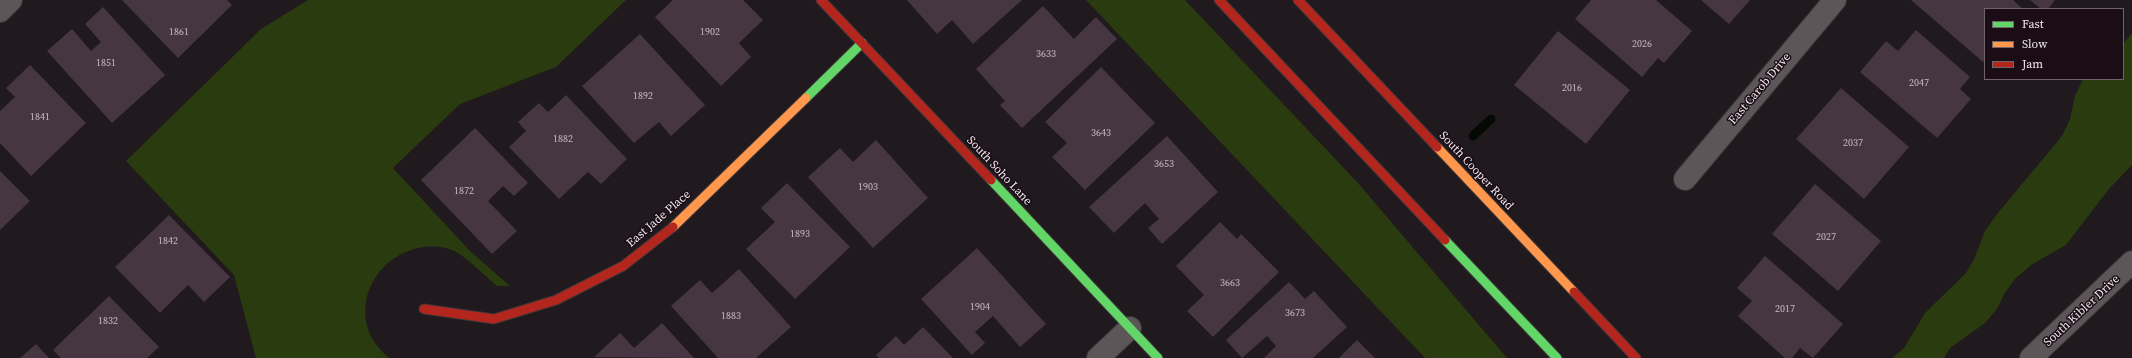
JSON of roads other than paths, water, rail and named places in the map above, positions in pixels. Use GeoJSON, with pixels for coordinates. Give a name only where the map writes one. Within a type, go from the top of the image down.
{"type":"FeatureCollection","features":[{"type":"Feature","properties":{"kind":"street"},"geometry":{"type":"LineString","coordinates":[[0,11],[11,0]]}},
{"type":"Feature","properties":{"kind":"street","name":"South Soho Lane"},"geometry":{"type":"LineString","coordinates":[[821,0],[1158,358]]}},
{"type":"Feature","properties":{"kind":"street"},"geometry":{"type":"LineString","coordinates":[[1220,0],[1557,358]]}},
{"type":"Feature","properties":{"kind":"street","name":"South Cooper Road"},"geometry":{"type":"LineString","coordinates":[[1298,0],[1636,358]]}},
{"type":"Feature","properties":{"kind":"street","name":"East Carob Drive"},"geometry":{"type":"LineString","coordinates":[[1685,178],[1835,0]]}},
{"type":"Feature","properties":{"kind":"street","name":"East Jade Place"},"geometry":{"type":"LineString","coordinates":[[424,309],[494,319],[556,300],[622,266],[674,225],[862,43]]}},
{"type":"Feature","properties":{"kind":"street","name":"South Kibler Drive"},"geometry":{"type":"LineString","coordinates":[[2031,358],[2132,262]]}},
{"type":"Feature","properties":{"kind":"street"},"geometry":{"type":"LineString","coordinates":[[1098,358],[1130,328]]}},
{"type":"Feature","properties":{"kind":"waterway"},"geometry":{"type":"LineString","coordinates":[[1473,136],[1491,119]]}}]}
